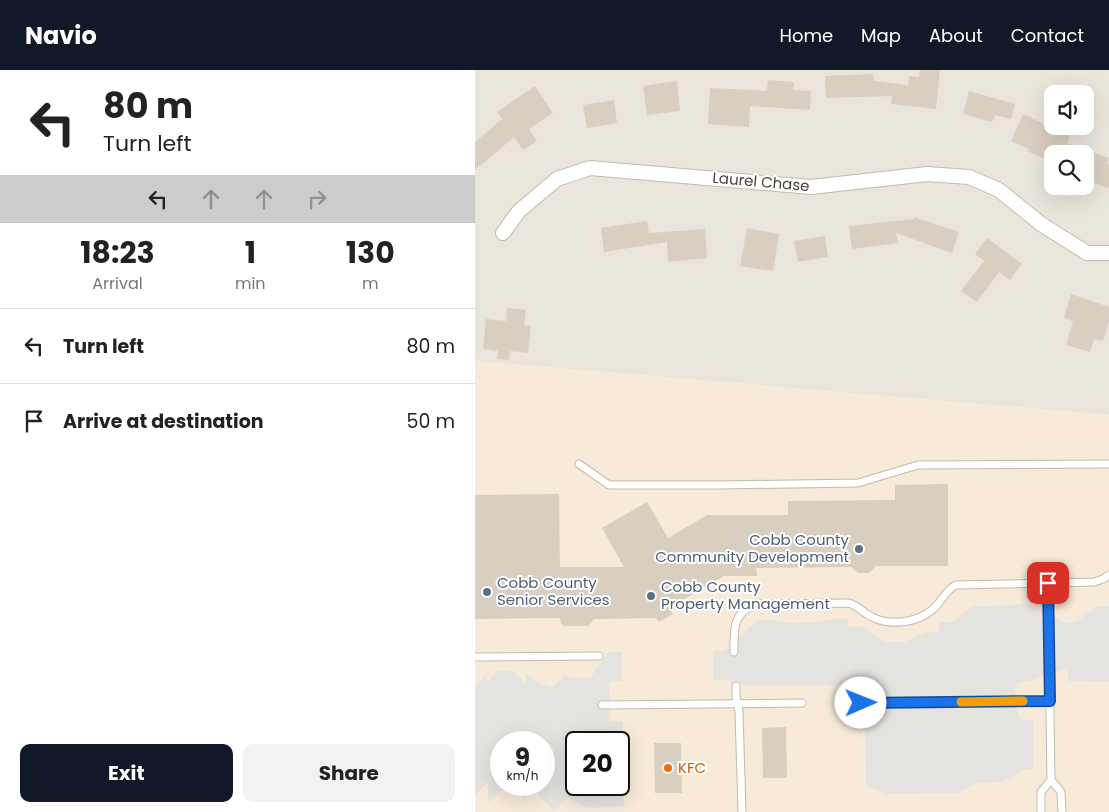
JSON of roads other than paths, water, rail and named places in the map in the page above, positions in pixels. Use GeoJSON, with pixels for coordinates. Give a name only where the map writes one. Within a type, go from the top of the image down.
{"type":"FeatureCollection","features":[{"type":"Feature","properties":{"kind":"street","name":"Laurel Chase"},"geometry":{"type":"LineString","coordinates":[[503,233],[519,211],[557,179],[590,168],[811,187],[927,174],[969,177],[999,190],[1041,224],[1087,253],[1109,253]]}},
{"type":"Feature","properties":{"kind":"lane"},"geometry":{"type":"LineString","coordinates":[[579,464],[609,485],[719,486],[858,483],[918,465],[1109,464]]}},
{"type":"Feature","properties":{"kind":"lane"},"geometry":{"type":"LineString","coordinates":[[734,652],[734,631],[738,617],[747,608],[759,604],[848,603],[875,619],[900,622],[927,614],[956,585],[1094,582],[1109,575]]}},
{"type":"Feature","properties":{"kind":"lane"},"geometry":{"type":"LineString","coordinates":[[1048,583],[1051,780],[1061,792],[1062,812]]}},
{"type":"Feature","properties":{"kind":"lane"},"geometry":{"type":"LineString","coordinates":[[475,657],[599,656]]}},
{"type":"Feature","properties":{"kind":"lane"},"geometry":{"type":"LineString","coordinates":[[736,686],[739,712],[742,812]]}},
{"type":"Feature","properties":{"kind":"lane"},"geometry":{"type":"LineString","coordinates":[[846,703],[1050,701]]}},
{"type":"Feature","properties":{"kind":"lane"},"geometry":{"type":"LineString","coordinates":[[602,705],[803,703]]}},
{"type":"Feature","properties":{"kind":"lane"},"geometry":{"type":"LineString","coordinates":[[1041,812],[1041,792],[1051,780]]}},
{"type":"Feature","properties":{"kind":"place","name":"Cobb County Community Development"},"geometry":{"type":"Point","coordinates":[859,549]}},
{"type":"Feature","properties":{"kind":"place","name":"Cobb County Senior Services"},"geometry":{"type":"Point","coordinates":[487,592]}},
{"type":"Feature","properties":{"kind":"place","name":"Cobb County Property Management"},"geometry":{"type":"Point","coordinates":[651,596]}},
{"type":"Feature","properties":{"kind":"place","name":"KFC"},"geometry":{"type":"Point","coordinates":[668,768]}}]}
